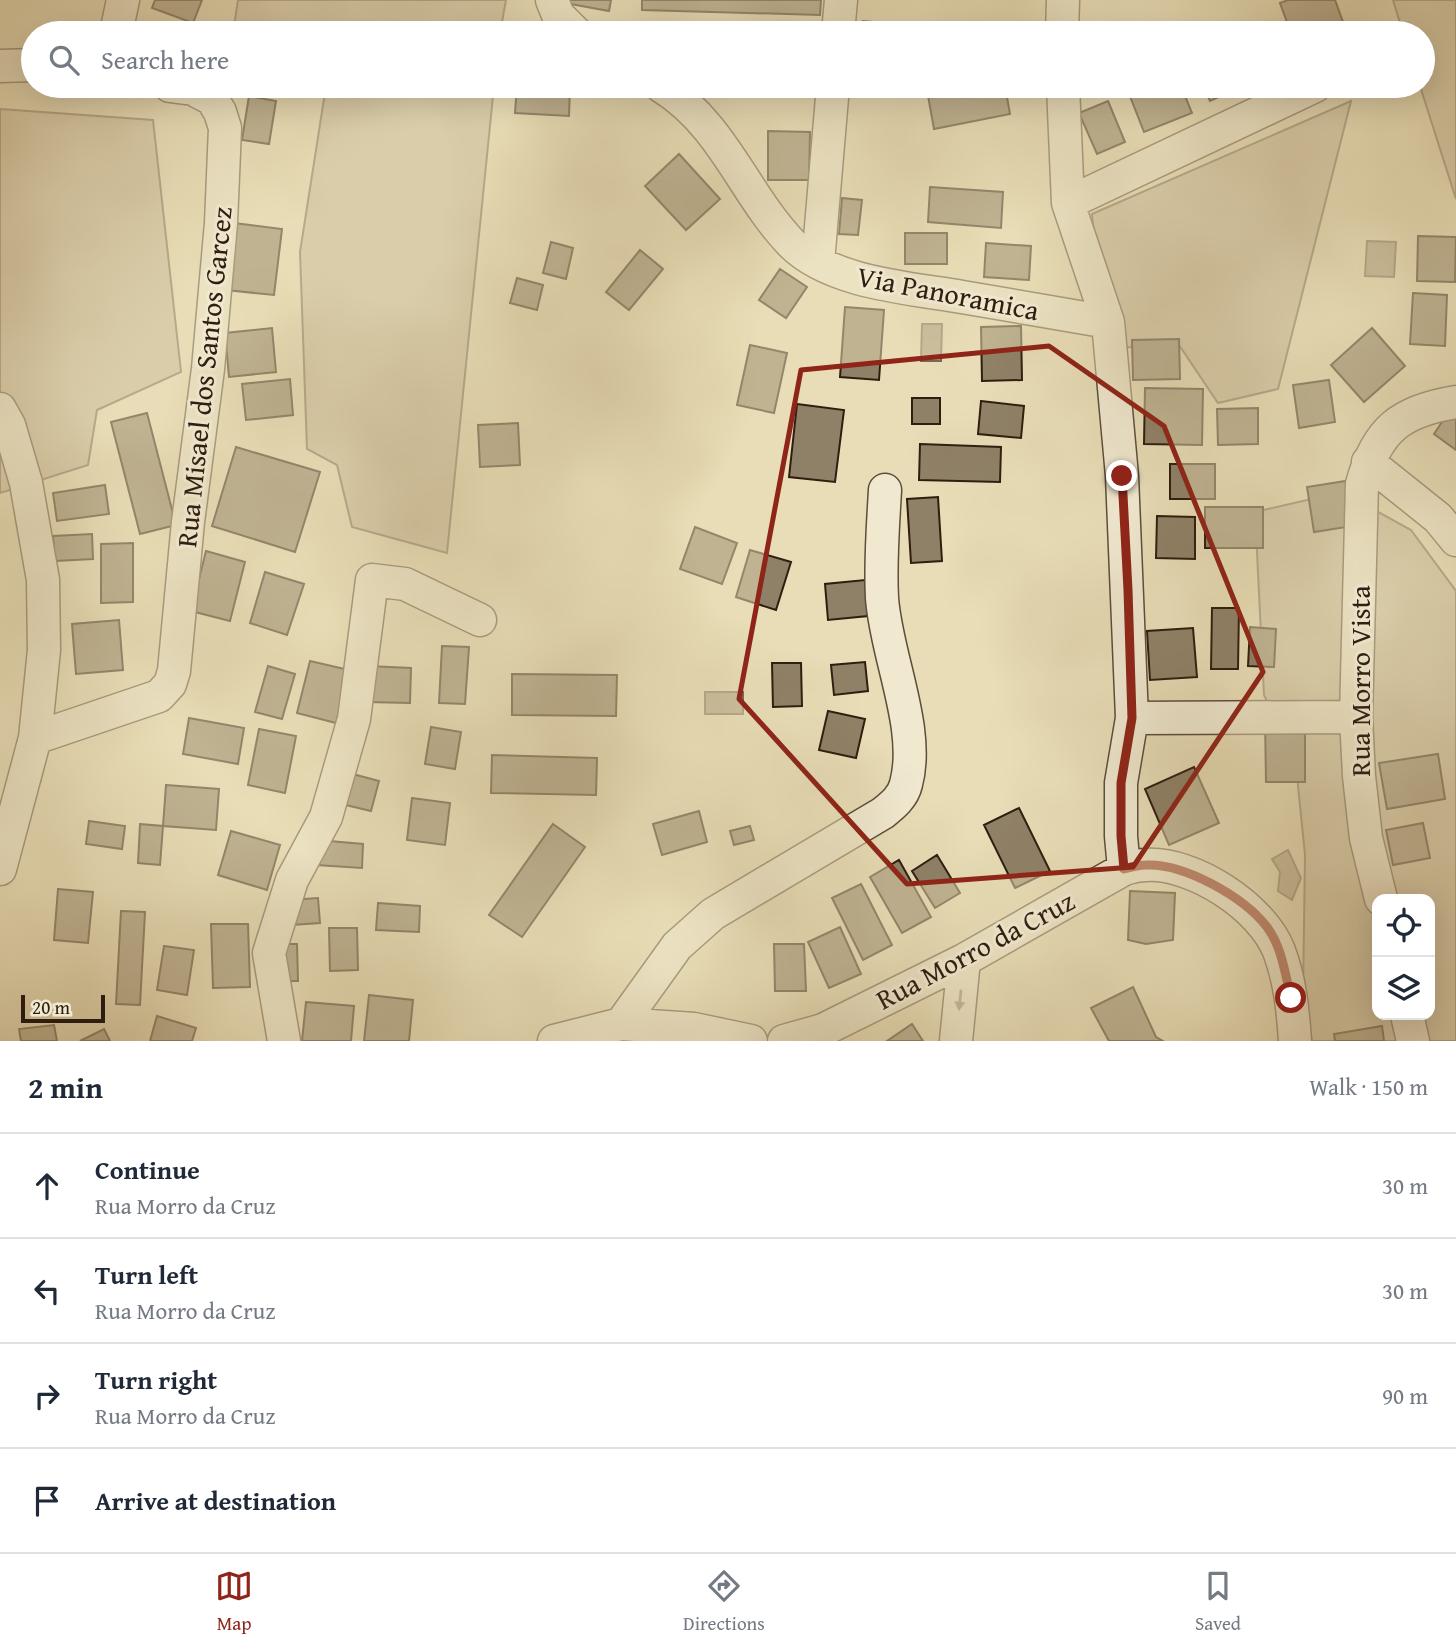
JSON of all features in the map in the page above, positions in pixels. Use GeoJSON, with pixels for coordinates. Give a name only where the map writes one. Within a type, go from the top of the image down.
{"type":"FeatureCollection","features":[{"type":"Feature","properties":{"kind":"street"},"geometry":{"type":"LineString","coordinates":[[119,21],[123,0]]}},
{"type":"Feature","properties":{"kind":"street"},"geometry":{"type":"LineString","coordinates":[[552,0],[558,15],[564,21]]}},
{"type":"Feature","properties":{"kind":"street"},"geometry":{"type":"LineString","coordinates":[[839,21],[841,0]]}},
{"type":"Feature","properties":{"kind":"street"},"geometry":{"type":"LineString","coordinates":[[1062,0],[1062,21]]}},
{"type":"Feature","properties":{"kind":"street"},"geometry":{"type":"LineString","coordinates":[[0,66],[21,65]]}},
{"type":"Feature","properties":{"kind":"street","name":"Rua Misael dos Santos Garcez"},"geometry":{"type":"LineString","coordinates":[[35,738],[159,696],[170,684],[176,657],[188,522],[208,369],[221,223],[225,128],[220,113],[210,98]]}},
{"type":"Feature","properties":{"kind":"street","name":"Via Panoramica"},"geometry":{"type":"LineString","coordinates":[[678,98],[716,135],[766,214],[794,246],[818,262],[848,274],[890,285],[1108,322]]}},
{"type":"Feature","properties":{"kind":"street"},"geometry":{"type":"LineString","coordinates":[[818,262],[832,98]]}},
{"type":"Feature","properties":{"kind":"street"},"geometry":{"type":"LineString","coordinates":[[1064,98],[1068,203],[1108,322],[1124,501],[1132,718],[1121,783],[1124,869]]}},
{"type":"Feature","properties":{"kind":"street"},"geometry":{"type":"LineString","coordinates":[[1068,203],[1290,98]]}},
{"type":"Feature","properties":{"kind":"street"},"geometry":{"type":"LineString","coordinates":[[1456,402],[1431,406],[1398,420],[1368,462],[1438,518],[1456,540]]}},
{"type":"Feature","properties":{"kind":"street"},"geometry":{"type":"LineString","coordinates":[[0,409],[9,425],[26,483],[43,580],[44,650],[35,738],[0,869]]}},
{"type":"Feature","properties":{"kind":"street","name":"Rua Morro Vista"},"geometry":{"type":"LineString","coordinates":[[1368,462],[1360,503],[1356,717],[1366,838],[1380,894]]}},
{"type":"Feature","properties":{"kind":"street"},"geometry":{"type":"LineString","coordinates":[[621,1024],[677,946],[713,914],[883,813],[900,799],[906,784],[908,729],[889,647],[882,598],[885,490]]}},
{"type":"Feature","properties":{"kind":"street"},"geometry":{"type":"LineString","coordinates":[[284,1041],[269,953],[292,880],[326,817],[354,719],[372,580],[405,584],[480,620]]}},
{"type":"Feature","properties":{"kind":"street"},"geometry":{"type":"LineString","coordinates":[[1132,718],[1356,717]]}},
{"type":"Feature","properties":{"kind":"street","name":"Rua Morro da Cruz"},"geometry":{"type":"LineString","coordinates":[[784,1041],[823,1030],[964,960],[1124,869],[1146,864],[1169,867],[1204,879],[1243,904],[1267,927],[1279,951],[1291,998],[1295,1041]]}},
{"type":"Feature","properties":{"kind":"street"},"geometry":{"type":"LineString","coordinates":[[956,1041],[964,960]]}},
{"type":"Feature","properties":{"kind":"street"},"geometry":{"type":"LineString","coordinates":[[1408,1020],[1413,1041]]}},
{"type":"Feature","properties":{"kind":"street"},"geometry":{"type":"LineString","coordinates":[[554,1041],[621,1024],[694,1029],[751,1041]]}},
{"type":"Feature","properties":{"kind":"highlighted area"},"geometry":{"type":"Polygon","coordinates":[[[1049,346],[1164,426],[1263,672],[1133,867],[907,884],[739,699],[801,370],[1049,346]]]}},
{"type":"Feature","properties":{"kind":"shaded area"},"geometry":{"type":"Polygon","coordinates":[[[238,0],[506,0],[502,21],[235,21],[238,0]]]}},
{"type":"Feature","properties":{"kind":"shaded area"},"geometry":{"type":"Polygon","coordinates":[[[1393,0],[1456,0],[1456,199],[1424,98],[1435,98],[1435,21],[1399,21],[1393,0]]]}},
{"type":"Feature","properties":{"kind":"shaded area"},"geometry":{"type":"Polygon","coordinates":[[[324,98],[493,98],[447,553],[352,527],[337,465],[307,449],[300,252],[324,98]]]}},
{"type":"Feature","properties":{"kind":"shaded area"},"geometry":{"type":"Polygon","coordinates":[[[1351,101],[1278,389],[1218,403],[1177,342],[1105,350],[1092,214],[1351,101]]]}},
{"type":"Feature","properties":{"kind":"shaded area"},"geometry":{"type":"Polygon","coordinates":[[[0,109],[153,120],[181,372],[97,410],[88,465],[0,493],[0,109]]]}},
{"type":"Feature","properties":{"kind":"shaded area"},"geometry":{"type":"Polygon","coordinates":[[[1367,241],[1396,242],[1394,277],[1365,276],[1367,241]]]}},
{"type":"Feature","properties":{"kind":"shaded area"},"geometry":{"type":"Polygon","coordinates":[[[922,324],[942,324],[941,361],[921,361],[922,324]]]}},
{"type":"Feature","properties":{"kind":"shaded area"},"geometry":{"type":"Polygon","coordinates":[[[1342,492],[1411,530],[1456,591],[1456,1041],[1312,1041],[1303,997],[1305,855],[1296,766],[1264,695],[1255,512],[1342,492]]]}},
{"type":"Feature","properties":{"kind":"shaded area"},"geometry":{"type":"Polygon","coordinates":[[[705,692],[743,692],[743,714],[705,714],[705,692]]]}},
{"type":"Feature","properties":{"kind":"shaded area"},"geometry":{"type":"Polygon","coordinates":[[[1288,850],[1301,878],[1292,900],[1278,891],[1280,872],[1272,859],[1288,850]]]}},
{"type":"Feature","properties":{"kind":"building"},"geometry":{"type":"Polygon","coordinates":[[[155,0],[202,0],[194,21],[152,8],[155,0]]]}},
{"type":"Feature","properties":{"kind":"building"},"geometry":{"type":"Polygon","coordinates":[[[566,0],[611,0],[609,11],[565,3],[566,0]]]}},
{"type":"Feature","properties":{"kind":"building"},"geometry":{"type":"Polygon","coordinates":[[[642,0],[821,0],[820,15],[642,10],[642,0]]]}},
{"type":"Feature","properties":{"kind":"building"},"geometry":{"type":"Polygon","coordinates":[[[1288,0],[1335,0],[1343,21],[1287,21],[1280,3],[1288,0]]]}},
{"type":"Feature","properties":{"kind":"building"},"geometry":{"type":"Polygon","coordinates":[[[249,98],[276,101],[269,144],[242,140],[249,98]]]}},
{"type":"Feature","properties":{"kind":"building"},"geometry":{"type":"Polygon","coordinates":[[[516,98],[570,98],[569,116],[515,113],[516,98]]]}},
{"type":"Feature","properties":{"kind":"building"},"geometry":{"type":"Polygon","coordinates":[[[928,98],[1007,98],[1010,114],[934,129],[928,98]]]}},
{"type":"Feature","properties":{"kind":"building"},"geometry":{"type":"Polygon","coordinates":[[[1131,98],[1186,98],[1192,113],[1144,132],[1131,98]]]}},
{"type":"Feature","properties":{"kind":"building"},"geometry":{"type":"Polygon","coordinates":[[[1108,101],[1125,142],[1097,154],[1079,113],[1108,101]]]}},
{"type":"Feature","properties":{"kind":"building"},"geometry":{"type":"Polygon","coordinates":[[[768,131],[810,132],[809,180],[768,180],[768,131]]]}},
{"type":"Feature","properties":{"kind":"building"},"geometry":{"type":"Polygon","coordinates":[[[679,154],[720,199],[686,230],[645,186],[679,154]]]}},
{"type":"Feature","properties":{"kind":"building"},"geometry":{"type":"Polygon","coordinates":[[[930,187],[1003,192],[1001,228],[928,222],[930,187]]]}},
{"type":"Feature","properties":{"kind":"building"},"geometry":{"type":"Polygon","coordinates":[[[842,198],[862,200],[858,235],[839,234],[842,198]]]}},
{"type":"Feature","properties":{"kind":"building"},"geometry":{"type":"Polygon","coordinates":[[[234,223],[282,229],[274,295],[226,290],[234,223]]]}},
{"type":"Feature","properties":{"kind":"building"},"geometry":{"type":"Polygon","coordinates":[[[905,233],[947,233],[947,264],[905,264],[905,233]]]}},
{"type":"Feature","properties":{"kind":"building"},"geometry":{"type":"Polygon","coordinates":[[[1418,236],[1456,237],[1455,282],[1417,281],[1418,236]]]}},
{"type":"Feature","properties":{"kind":"building"},"geometry":{"type":"Polygon","coordinates":[[[551,242],[573,248],[566,279],[543,273],[551,242]]]}},
{"type":"Feature","properties":{"kind":"building"},"geometry":{"type":"Polygon","coordinates":[[[986,243],[1031,246],[1029,280],[984,277],[986,243]]]}},
{"type":"Feature","properties":{"kind":"building"},"geometry":{"type":"Polygon","coordinates":[[[640,250],[663,269],[629,310],[606,292],[640,250]]]}},
{"type":"Feature","properties":{"kind":"building"},"geometry":{"type":"Polygon","coordinates":[[[780,269],[807,287],[786,318],[759,300],[780,269]]]}},
{"type":"Feature","properties":{"kind":"building"},"geometry":{"type":"Polygon","coordinates":[[[517,278],[543,285],[537,310],[510,303],[517,278]]]}},
{"type":"Feature","properties":{"kind":"building"},"geometry":{"type":"Polygon","coordinates":[[[1413,293],[1447,295],[1445,346],[1410,344],[1413,293]]]}},
{"type":"Feature","properties":{"kind":"building"},"geometry":{"type":"Polygon","coordinates":[[[845,307],[884,310],[879,380],[840,377],[845,307]]]}},
{"type":"Feature","properties":{"kind":"building"},"geometry":{"type":"Polygon","coordinates":[[[1021,326],[1022,380],[982,381],[981,327],[1021,326]]]}},
{"type":"Feature","properties":{"kind":"building"},"geometry":{"type":"Polygon","coordinates":[[[272,328],[276,372],[229,377],[225,333],[272,328]]]}},
{"type":"Feature","properties":{"kind":"building"},"geometry":{"type":"Polygon","coordinates":[[[1372,328],[1405,366],[1364,402],[1331,365],[1372,328]]]}},
{"type":"Feature","properties":{"kind":"building"},"geometry":{"type":"Polygon","coordinates":[[[1179,339],[1180,379],[1133,380],[1132,340],[1179,339]]]}},
{"type":"Feature","properties":{"kind":"building"},"geometry":{"type":"Polygon","coordinates":[[[750,345],[787,353],[774,413],[737,405],[750,345]]]}},
{"type":"Feature","properties":{"kind":"building"},"geometry":{"type":"Polygon","coordinates":[[[290,379],[293,415],[246,420],[242,384],[290,379]]]}},
{"type":"Feature","properties":{"kind":"building"},"geometry":{"type":"Polygon","coordinates":[[[1329,380],[1335,422],[1299,428],[1293,385],[1329,380]]]}},
{"type":"Feature","properties":{"kind":"building"},"geometry":{"type":"Polygon","coordinates":[[[1145,388],[1203,389],[1202,445],[1144,444],[1145,388]]]}},
{"type":"Feature","properties":{"kind":"building"},"geometry":{"type":"Polygon","coordinates":[[[912,398],[940,398],[940,424],[912,424],[912,398]]]}},
{"type":"Feature","properties":{"kind":"building"},"geometry":{"type":"Polygon","coordinates":[[[981,401],[1024,406],[1021,438],[978,434],[981,401]]]}},
{"type":"Feature","properties":{"kind":"building"},"geometry":{"type":"Polygon","coordinates":[[[797,404],[844,410],[835,482],[789,477],[797,404]]]}},
{"type":"Feature","properties":{"kind":"building"},"geometry":{"type":"Polygon","coordinates":[[[1258,408],[1258,444],[1218,445],[1217,409],[1258,408]]]}},
{"type":"Feature","properties":{"kind":"building"},"geometry":{"type":"Polygon","coordinates":[[[1450,410],[1456,413],[1456,450],[1434,434],[1450,410]]]}},
{"type":"Feature","properties":{"kind":"building"},"geometry":{"type":"Polygon","coordinates":[[[147,413],[176,525],[140,534],[111,422],[147,413]]]}},
{"type":"Feature","properties":{"kind":"building"},"geometry":{"type":"Polygon","coordinates":[[[518,423],[520,465],[480,467],[478,425],[518,423]]]}},
{"type":"Feature","properties":{"kind":"building"},"geometry":{"type":"Polygon","coordinates":[[[920,444],[1001,447],[1000,482],[919,480],[920,444]]]}},
{"type":"Feature","properties":{"kind":"building"},"geometry":{"type":"Polygon","coordinates":[[[236,447],[320,472],[295,552],[212,526],[236,447]]]}},
{"type":"Feature","properties":{"kind":"building"},"geometry":{"type":"Polygon","coordinates":[[[1170,464],[1215,464],[1215,499],[1170,499],[1170,464]]]}},
{"type":"Feature","properties":{"kind":"building"},"geometry":{"type":"Polygon","coordinates":[[[1352,480],[1359,525],[1314,532],[1307,487],[1352,480]]]}},
{"type":"Feature","properties":{"kind":"building"},"geometry":{"type":"Polygon","coordinates":[[[105,485],[109,514],[57,521],[53,493],[105,485]]]}},
{"type":"Feature","properties":{"kind":"building"},"geometry":{"type":"Polygon","coordinates":[[[938,497],[942,561],[911,563],[907,499],[938,497]]]}},
{"type":"Feature","properties":{"kind":"building"},"geometry":{"type":"Polygon","coordinates":[[[1205,507],[1263,507],[1263,548],[1205,548],[1205,507]]]}},
{"type":"Feature","properties":{"kind":"building"},"geometry":{"type":"Polygon","coordinates":[[[1157,516],[1195,517],[1195,559],[1156,558],[1157,516]]]}},
{"type":"Feature","properties":{"kind":"building"},"geometry":{"type":"Polygon","coordinates":[[[695,527],[737,543],[722,584],[680,569],[695,527]]]}},
{"type":"Feature","properties":{"kind":"building"},"geometry":{"type":"Polygon","coordinates":[[[92,534],[93,559],[55,561],[53,536],[92,534]]]}},
{"type":"Feature","properties":{"kind":"building"},"geometry":{"type":"Polygon","coordinates":[[[133,543],[133,602],[101,603],[101,544],[133,543]]]}},
{"type":"Feature","properties":{"kind":"building"},"geometry":{"type":"Polygon","coordinates":[[[750,550],[791,562],[776,610],[736,597],[750,550]]]}},
{"type":"Feature","properties":{"kind":"building"},"geometry":{"type":"Polygon","coordinates":[[[206,551],[245,562],[230,621],[191,611],[206,551]]]}},
{"type":"Feature","properties":{"kind":"building"},"geometry":{"type":"Polygon","coordinates":[[[265,572],[304,584],[287,635],[250,623],[265,572]]]}},
{"type":"Feature","properties":{"kind":"building"},"geometry":{"type":"Polygon","coordinates":[[[865,580],[868,616],[828,620],[825,584],[865,580]]]}},
{"type":"Feature","properties":{"kind":"building"},"geometry":{"type":"Polygon","coordinates":[[[1212,608],[1239,608],[1238,669],[1211,669],[1212,608]]]}},
{"type":"Feature","properties":{"kind":"building"},"geometry":{"type":"Polygon","coordinates":[[[119,620],[123,670],[76,674],[72,624],[119,620]]]}},
{"type":"Feature","properties":{"kind":"building"},"geometry":{"type":"Polygon","coordinates":[[[1250,627],[1276,629],[1274,667],[1248,666],[1250,627]]]}},
{"type":"Feature","properties":{"kind":"building"},"geometry":{"type":"Polygon","coordinates":[[[1193,628],[1197,677],[1150,680],[1147,631],[1193,628]]]}},
{"type":"Feature","properties":{"kind":"building"},"geometry":{"type":"Polygon","coordinates":[[[442,646],[469,647],[465,704],[439,703],[442,646]]]}},
{"type":"Feature","properties":{"kind":"building"},"geometry":{"type":"Polygon","coordinates":[[[310,661],[349,670],[336,723],[297,713],[310,661]]]}},
{"type":"Feature","properties":{"kind":"building"},"geometry":{"type":"Polygon","coordinates":[[[865,662],[868,691],[834,695],[831,665],[865,662]]]}},
{"type":"Feature","properties":{"kind":"building"},"geometry":{"type":"Polygon","coordinates":[[[772,663],[801,663],[802,706],[773,707],[772,663]]]}},
{"type":"Feature","properties":{"kind":"building"},"geometry":{"type":"Polygon","coordinates":[[[268,666],[295,674],[282,719],[255,712],[268,666]]]}},
{"type":"Feature","properties":{"kind":"building"},"geometry":{"type":"Polygon","coordinates":[[[368,666],[411,668],[410,703],[367,702],[368,666]]]}},
{"type":"Feature","properties":{"kind":"building"},"geometry":{"type":"Polygon","coordinates":[[[512,674],[617,675],[616,716],[512,715],[512,674]]]}},
{"type":"Feature","properties":{"kind":"building"},"geometry":{"type":"Polygon","coordinates":[[[828,711],[865,719],[856,758],[819,750],[828,711]]]}},
{"type":"Feature","properties":{"kind":"building"},"geometry":{"type":"Polygon","coordinates":[[[189,718],[244,728],[238,764],[183,754],[189,718]]]}},
{"type":"Feature","properties":{"kind":"building"},"geometry":{"type":"Polygon","coordinates":[[[1265,719],[1305,719],[1305,782],[1266,782],[1265,719]]]}},
{"type":"Feature","properties":{"kind":"building"},"geometry":{"type":"Polygon","coordinates":[[[431,727],[461,732],[455,769],[425,764],[431,727]]]}},
{"type":"Feature","properties":{"kind":"building"},"geometry":{"type":"Polygon","coordinates":[[[259,729],[296,736],[285,793],[248,785],[259,729]]]}},
{"type":"Feature","properties":{"kind":"building"},"geometry":{"type":"Polygon","coordinates":[[[1438,754],[1445,799],[1387,809],[1379,763],[1438,754]]]}},
{"type":"Feature","properties":{"kind":"building"},"geometry":{"type":"Polygon","coordinates":[[[492,755],[597,758],[596,795],[491,793],[492,755]]]}},
{"type":"Feature","properties":{"kind":"building"},"geometry":{"type":"Polygon","coordinates":[[[1194,767],[1219,823],[1169,845],[1145,789],[1194,767]]]}},
{"type":"Feature","properties":{"kind":"building"},"geometry":{"type":"Polygon","coordinates":[[[345,772],[379,781],[371,811],[337,803],[345,772]]]}},
{"type":"Feature","properties":{"kind":"building"},"geometry":{"type":"Polygon","coordinates":[[[166,785],[219,789],[216,830],[163,826],[166,785]]]}},
{"type":"Feature","properties":{"kind":"building"},"geometry":{"type":"Polygon","coordinates":[[[412,798],[450,803],[445,845],[407,840],[412,798]]]}},
{"type":"Feature","properties":{"kind":"building"},"geometry":{"type":"Polygon","coordinates":[[[1019,808],[1050,871],[1015,888],[984,825],[1019,808]]]}},
{"type":"Feature","properties":{"kind":"building"},"geometry":{"type":"Polygon","coordinates":[[[699,811],[707,842],[662,855],[653,824],[699,811]]]}},
{"type":"Feature","properties":{"kind":"building"},"geometry":{"type":"Polygon","coordinates":[[[89,821],[125,826],[122,849],[86,844],[89,821]]]}},
{"type":"Feature","properties":{"kind":"building"},"geometry":{"type":"Polygon","coordinates":[[[1423,823],[1430,858],[1393,865],[1386,830],[1423,823]]]}},
{"type":"Feature","properties":{"kind":"building"},"geometry":{"type":"Polygon","coordinates":[[[140,824],[163,826],[160,865],[138,863],[140,824]]]}},
{"type":"Feature","properties":{"kind":"building"},"geometry":{"type":"Polygon","coordinates":[[[553,824],[585,847],[522,937],[489,915],[553,824]]]}},
{"type":"Feature","properties":{"kind":"building"},"geometry":{"type":"Polygon","coordinates":[[[750,826],[754,840],[734,845],[730,831],[750,826]]]}},
{"type":"Feature","properties":{"kind":"building"},"geometry":{"type":"Polygon","coordinates":[[[231,831],[280,845],[267,890],[218,875],[231,831]]]}},
{"type":"Feature","properties":{"kind":"building"},"geometry":{"type":"Polygon","coordinates":[[[318,840],[363,844],[362,868],[316,865],[318,840]]]}},
{"type":"Feature","properties":{"kind":"building"},"geometry":{"type":"Polygon","coordinates":[[[937,855],[960,893],[935,908],[912,871],[937,855]]]}},
{"type":"Feature","properties":{"kind":"building"},"geometry":{"type":"Polygon","coordinates":[[[899,860],[931,917],[902,933],[870,877],[899,860]]]}},
{"type":"Feature","properties":{"kind":"building"},"geometry":{"type":"Polygon","coordinates":[[[861,884],[892,945],[863,960],[832,898],[861,884]]]}},
{"type":"Feature","properties":{"kind":"building"},"geometry":{"type":"Polygon","coordinates":[[[58,889],[93,892],[88,943],[54,940],[58,889]]]}},
{"type":"Feature","properties":{"kind":"building"},"geometry":{"type":"Polygon","coordinates":[[[1130,891],[1175,893],[1173,940],[1146,944],[1128,940],[1130,891]]]}},
{"type":"Feature","properties":{"kind":"building"},"geometry":{"type":"Polygon","coordinates":[[[318,898],[320,923],[292,925],[289,900],[318,898]]]}},
{"type":"Feature","properties":{"kind":"building"},"geometry":{"type":"Polygon","coordinates":[[[378,903],[420,906],[419,932],[376,930],[378,903]]]}},
{"type":"Feature","properties":{"kind":"building"},"geometry":{"type":"Polygon","coordinates":[[[121,911],[145,912],[140,1005],[116,1004],[121,911]]]}},
{"type":"Feature","properties":{"kind":"building"},"geometry":{"type":"Polygon","coordinates":[[[211,924],[248,924],[250,987],[213,988],[211,924]]]}},
{"type":"Feature","properties":{"kind":"building"},"geometry":{"type":"Polygon","coordinates":[[[840,927],[861,974],[829,988],[808,942],[840,927]]]}},
{"type":"Feature","properties":{"kind":"building"},"geometry":{"type":"Polygon","coordinates":[[[329,928],[357,928],[358,970],[330,971],[329,928]]]}},
{"type":"Feature","properties":{"kind":"building"},"geometry":{"type":"Polygon","coordinates":[[[280,944],[297,944],[298,981],[280,981],[280,944]]]}},
{"type":"Feature","properties":{"kind":"building"},"geometry":{"type":"Polygon","coordinates":[[[774,944],[804,944],[806,991],[775,991],[774,944]]]}},
{"type":"Feature","properties":{"kind":"building"},"geometry":{"type":"Polygon","coordinates":[[[164,946],[194,950],[187,995],[157,990],[164,946]]]}},
{"type":"Feature","properties":{"kind":"building"},"geometry":{"type":"Polygon","coordinates":[[[1133,987],[1156,1037],[1163,1041],[1109,1041],[1091,1008],[1133,987]]]}},
{"type":"Feature","properties":{"kind":"building"},"geometry":{"type":"Polygon","coordinates":[[[369,995],[413,1000],[409,1041],[364,1041],[369,995]]]}},
{"type":"Feature","properties":{"kind":"building"},"geometry":{"type":"Polygon","coordinates":[[[306,1002],[354,1006],[351,1041],[302,1041],[306,1002]]]}},
{"type":"Feature","properties":{"kind":"building"},"geometry":{"type":"Polygon","coordinates":[[[157,1016],[196,1028],[192,1041],[150,1041],[157,1016]]]}},
{"type":"Feature","properties":{"kind":"building"},"geometry":{"type":"Polygon","coordinates":[[[912,1024],[923,1041],[887,1041],[912,1024]]]}},
{"type":"Feature","properties":{"kind":"building"},"geometry":{"type":"Polygon","coordinates":[[[54,1025],[57,1041],[21,1041],[19,1029],[54,1025]]]}},
{"type":"Feature","properties":{"kind":"building"},"geometry":{"type":"Polygon","coordinates":[[[1382,1026],[1384,1041],[1335,1041],[1334,1034],[1382,1026]]]}},
{"type":"Feature","properties":{"kind":"building"},"geometry":{"type":"Polygon","coordinates":[[[104,1029],[110,1041],[80,1041],[104,1029]]]}},
{"type":"Feature","properties":{"kind":"route"},"geometry":{"type":"LineString","coordinates":[[1122,476],[1132,718],[1121,783],[1124,869],[1146,864],[1169,867],[1204,879],[1243,904],[1267,927],[1279,951],[1291,998]]}}]}
